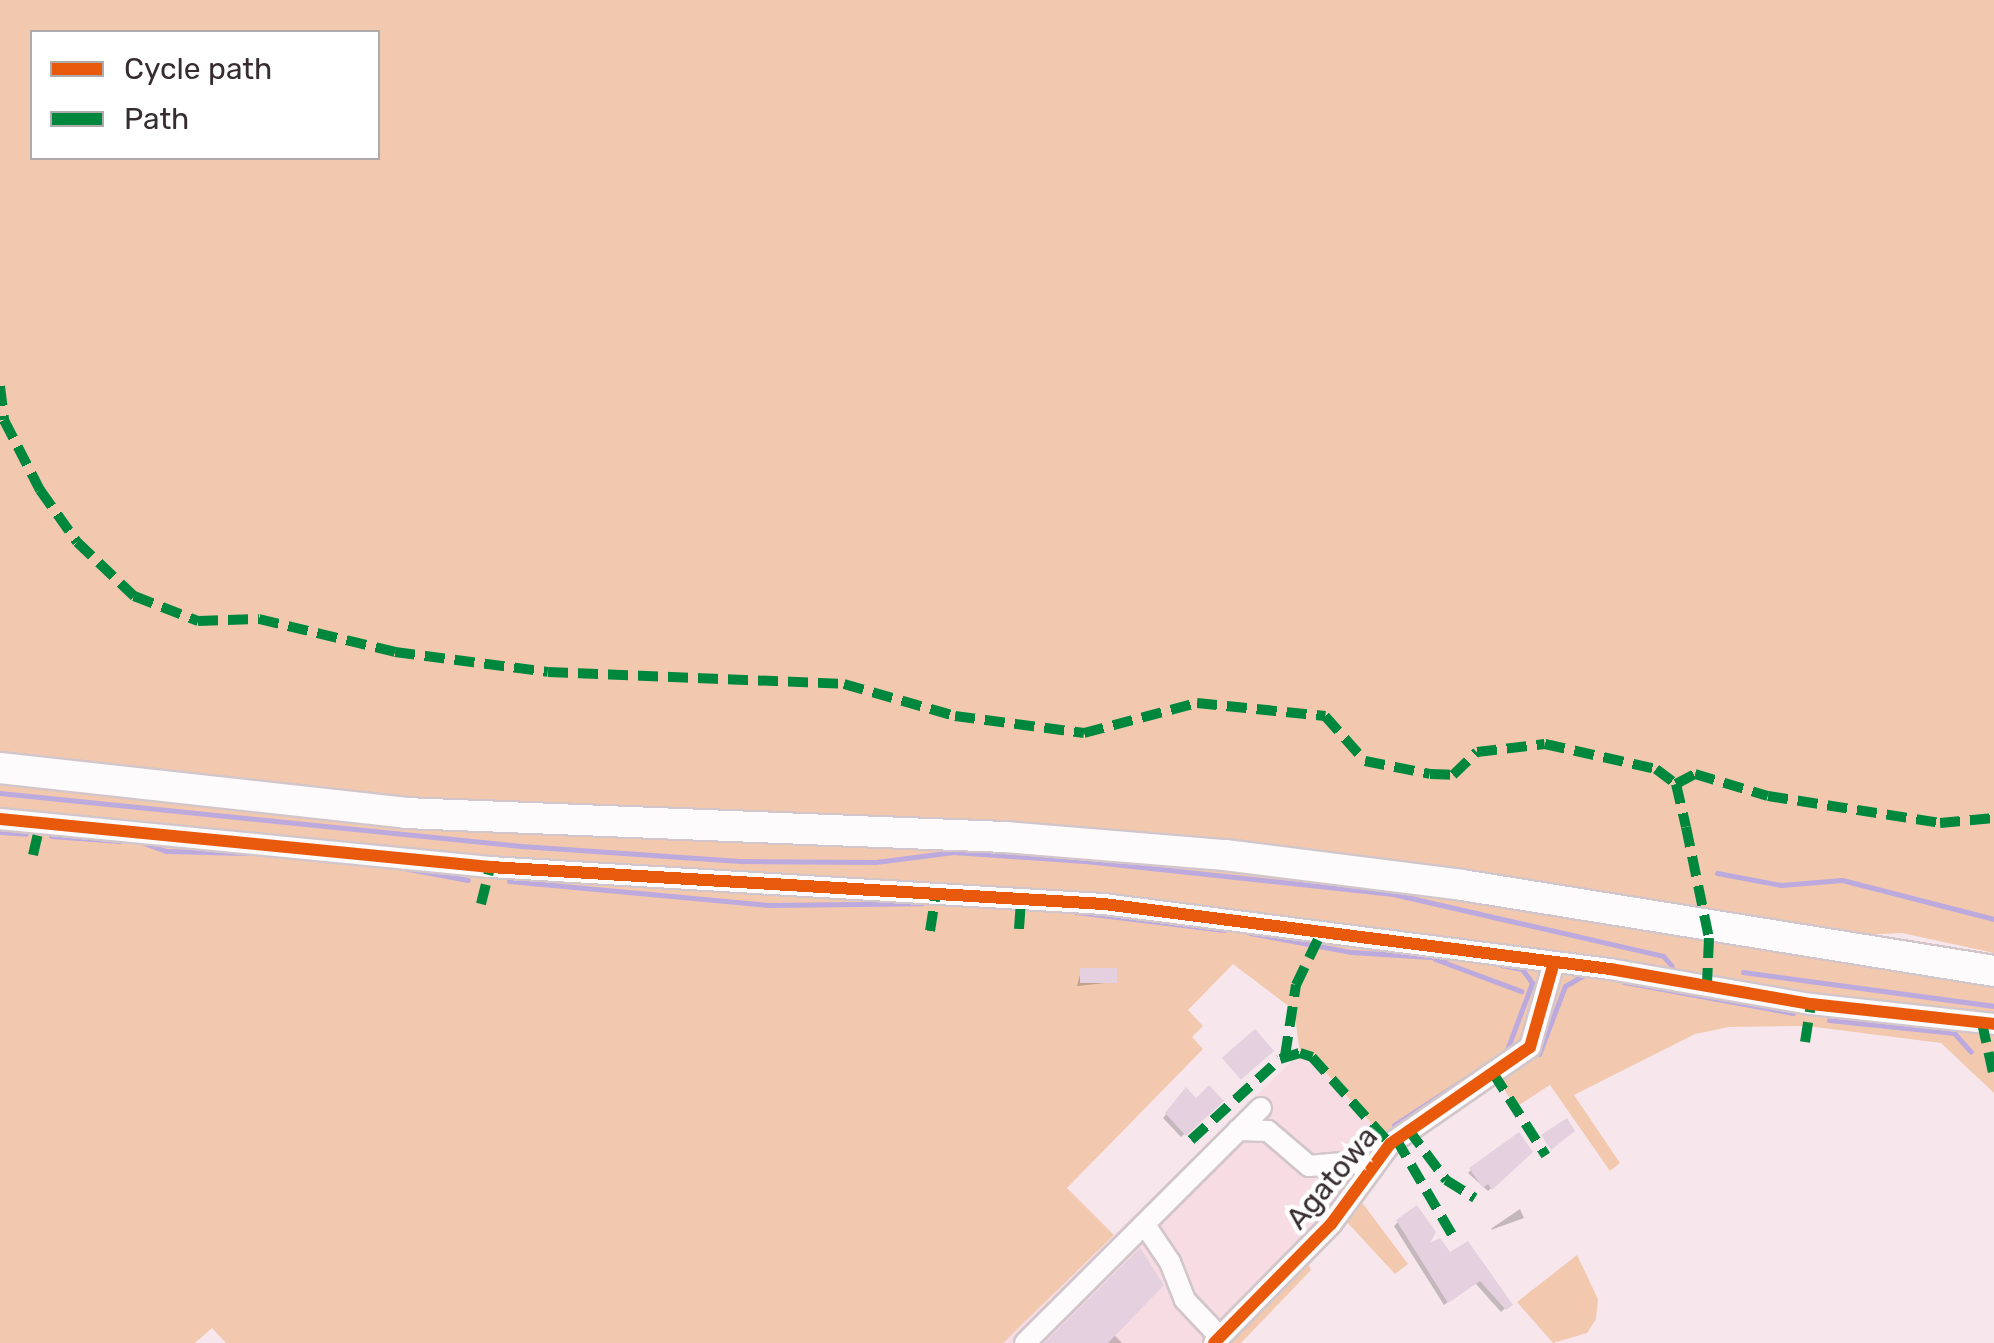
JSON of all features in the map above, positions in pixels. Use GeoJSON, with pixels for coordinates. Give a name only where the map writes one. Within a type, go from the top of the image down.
{"type":"FeatureCollection","features":[{"type":"Feature","properties":{"kind":"highway"},"geometry":{"type":"LineString","coordinates":[[0,768],[405,814],[1006,837],[1225,855],[1444,882],[1994,971]]}},
{"type":"Feature","properties":{"kind":"street"},"geometry":{"type":"LineString","coordinates":[[0,819],[490,867],[1104,904],[1554,962],[1811,1004],[1994,1024]]}},
{"type":"Feature","properties":{"kind":"street","name":"Agatowa"},"geometry":{"type":"LineString","coordinates":[[1217,1340],[1331,1224],[1355,1159],[1530,1048],[1554,962]]}},
{"type":"Feature","properties":{"kind":"street"},"geometry":{"type":"LineString","coordinates":[[1025,1343],[1261,1108]]}},
{"type":"Feature","properties":{"kind":"street"},"geometry":{"type":"LineString","coordinates":[[1238,1130],[1268,1131],[1310,1166],[1355,1159]]}},
{"type":"Feature","properties":{"kind":"street"},"geometry":{"type":"LineString","coordinates":[[1145,1226],[1190,1308],[1217,1340]]}},
{"type":"Feature","properties":{"kind":"shaded area"},"geometry":{"type":"Polygon","coordinates":[[[0,0],[1994,0],[1994,953],[1902,933],[1858,935],[1036,826],[431,798],[123,771],[0,753],[0,0]]]}},
{"type":"Feature","properties":{"kind":"shaded area"},"geometry":{"type":"Polygon","coordinates":[[[0,779],[351,822],[1132,858],[1414,891],[1994,984],[1994,1093],[1941,1043],[1807,1026],[1729,1027],[1695,1034],[1574,1095],[1620,1163],[1610,1171],[1550,1085],[1516,1107],[1493,1073],[1390,1144],[1312,1057],[1300,1053],[1294,1010],[1233,964],[1188,1010],[1203,1026],[1192,1037],[1203,1049],[1067,1188],[1114,1235],[1003,1343],[226,1343],[212,1328],[195,1343],[0,1343],[0,779]]]}},
{"type":"Feature","properties":{"kind":"shaded area"},"geometry":{"type":"Polygon","coordinates":[[[1300,1053],[1312,1057],[1390,1144],[1214,1343],[1003,1343],[1300,1053]]]}},
{"type":"Feature","properties":{"kind":"shaded area"},"geometry":{"type":"Polygon","coordinates":[[[1355,1193],[1408,1264],[1395,1274],[1346,1221],[1307,1260],[1311,1270],[1241,1343],[1214,1343],[1355,1193]]]}},
{"type":"Feature","properties":{"kind":"shaded area"},"geometry":{"type":"Polygon","coordinates":[[[1577,1255],[1598,1299],[1596,1319],[1587,1333],[1553,1343],[1517,1302],[1577,1255]]]}},
{"type":"Feature","properties":{"kind":"building"},"geometry":{"type":"Polygon","coordinates":[[[1080,968],[1117,968],[1117,983],[1080,983],[1080,968]]]}},
{"type":"Feature","properties":{"kind":"building"},"geometry":{"type":"Polygon","coordinates":[[[1255,1029],[1274,1051],[1241,1080],[1222,1058],[1255,1029]]]}},
{"type":"Feature","properties":{"kind":"building"},"geometry":{"type":"Polygon","coordinates":[[[1209,1085],[1224,1101],[1186,1136],[1165,1113],[1186,1087],[1196,1098],[1209,1085]]]}},
{"type":"Feature","properties":{"kind":"building"},"geometry":{"type":"Polygon","coordinates":[[[1567,1118],[1575,1131],[1551,1150],[1541,1135],[1567,1118]]]}},
{"type":"Feature","properties":{"kind":"building"},"geometry":{"type":"Polygon","coordinates":[[[1519,1132],[1533,1152],[1492,1190],[1488,1184],[1483,1188],[1469,1168],[1519,1132]]]}},
{"type":"Feature","properties":{"kind":"building"},"geometry":{"type":"Polygon","coordinates":[[[1417,1205],[1436,1232],[1430,1243],[1440,1238],[1450,1252],[1468,1241],[1513,1305],[1506,1310],[1480,1281],[1448,1303],[1396,1220],[1417,1205]]]}},
{"type":"Feature","properties":{"kind":"building"},"geometry":{"type":"Polygon","coordinates":[[[1140,1248],[1164,1285],[1108,1343],[1044,1343],[1140,1248]]]}},
{"type":"Feature","properties":{"kind":"waterway"},"geometry":{"type":"LineString","coordinates":[[0,793],[521,846],[743,861],[876,862],[953,852],[1085,861],[1393,894],[1663,956],[1672,966]]}},
{"type":"Feature","properties":{"kind":"waterway"},"geometry":{"type":"LineString","coordinates":[[0,832],[26,834]]}},
{"type":"Feature","properties":{"kind":"waterway"},"geometry":{"type":"LineString","coordinates":[[51,836],[120,841]]}},
{"type":"Feature","properties":{"kind":"waterway"},"geometry":{"type":"LineString","coordinates":[[141,842],[166,851],[247,853]]}},
{"type":"Feature","properties":{"kind":"waterway"},"geometry":{"type":"LineString","coordinates":[[398,867],[468,880]]}},
{"type":"Feature","properties":{"kind":"waterway"},"geometry":{"type":"LineString","coordinates":[[1717,873],[1781,885],[1842,880],[1994,919]]}},
{"type":"Feature","properties":{"kind":"waterway"},"geometry":{"type":"LineString","coordinates":[[509,881],[769,905],[922,903]]}},
{"type":"Feature","properties":{"kind":"waterway"},"geometry":{"type":"LineString","coordinates":[[1076,912],[1224,930]]}},
{"type":"Feature","properties":{"kind":"waterway"},"geometry":{"type":"LineString","coordinates":[[1250,933],[1351,952],[1446,958]]}},
{"type":"Feature","properties":{"kind":"waterway"},"geometry":{"type":"LineString","coordinates":[[1435,959],[1521,991]]}},
{"type":"Feature","properties":{"kind":"waterway"},"geometry":{"type":"LineString","coordinates":[[1501,965],[1522,969],[1532,983],[1506,1052]]}},
{"type":"Feature","properties":{"kind":"waterway"},"geometry":{"type":"LineString","coordinates":[[1743,972],[1994,1006]]}},
{"type":"Feature","properties":{"kind":"waterway"},"geometry":{"type":"LineString","coordinates":[[1539,1054],[1565,986],[1584,975]]}},
{"type":"Feature","properties":{"kind":"waterway"},"geometry":{"type":"LineString","coordinates":[[1624,982],[1793,1013]]}},
{"type":"Feature","properties":{"kind":"waterway"},"geometry":{"type":"LineString","coordinates":[[1829,1020],[1954,1033],[1971,1052]]}},
{"type":"Feature","properties":{"kind":"waterway"},"geometry":{"type":"LineString","coordinates":[[1394,1125],[1492,1061]]}},
{"type":"Feature","properties":{"kind":"marked path"},"geometry":{"type":"LineString","coordinates":[[0,386],[4,420],[40,490],[77,542],[134,596],[198,621],[259,619],[395,652],[548,672],[844,684],[955,716],[1084,733],[1197,703],[1325,716],[1365,761],[1430,774],[1453,775],[1477,752],[1545,744],[1656,769],[1676,784],[1709,938],[1707,983]]}},
{"type":"Feature","properties":{"kind":"marked path"},"geometry":{"type":"LineString","coordinates":[[1676,784],[1695,774],[1768,796],[1940,823],[1994,818]]}},
{"type":"Feature","properties":{"kind":"marked path"},"geometry":{"type":"LineString","coordinates":[[33,855],[40,824]]}},
{"type":"Feature","properties":{"kind":"marked path"},"geometry":{"type":"LineString","coordinates":[[481,904],[490,867]]}},
{"type":"Feature","properties":{"kind":"marked path"},"geometry":{"type":"LineString","coordinates":[[930,931],[936,894]]}},
{"type":"Feature","properties":{"kind":"marked path"},"geometry":{"type":"LineString","coordinates":[[1019,929],[1021,898]]}},
{"type":"Feature","properties":{"kind":"marked path"},"geometry":{"type":"LineString","coordinates":[[1285,1056],[1296,985],[1321,933]]}},
{"type":"Feature","properties":{"kind":"marked path"},"geometry":{"type":"LineString","coordinates":[[1805,1042],[1811,1004]]}},
{"type":"Feature","properties":{"kind":"marked path"},"geometry":{"type":"LineString","coordinates":[[1982,1023],[1994,1077]]}},
{"type":"Feature","properties":{"kind":"marked path"},"geometry":{"type":"LineString","coordinates":[[1191,1140],[1280,1059],[1300,1053],[1312,1057],[1390,1144]]}},
{"type":"Feature","properties":{"kind":"marked path"},"geometry":{"type":"LineString","coordinates":[[1493,1073],[1546,1156]]}},
{"type":"Feature","properties":{"kind":"marked path"},"geometry":{"type":"LineString","coordinates":[[1408,1129],[1446,1180],[1475,1198]]}},
{"type":"Feature","properties":{"kind":"marked path"},"geometry":{"type":"LineString","coordinates":[[1396,1139],[1454,1238]]}},
{"type":"Feature","properties":{"kind":"cycle path"},"geometry":{"type":"LineString","coordinates":[[0,819],[490,867],[1104,904],[1610,969],[1811,1004],[1994,1024]]}},
{"type":"Feature","properties":{"kind":"cycle path"},"geometry":{"type":"LineString","coordinates":[[1214,1343],[1331,1224],[1390,1144],[1530,1047],[1554,962]]}}]}
